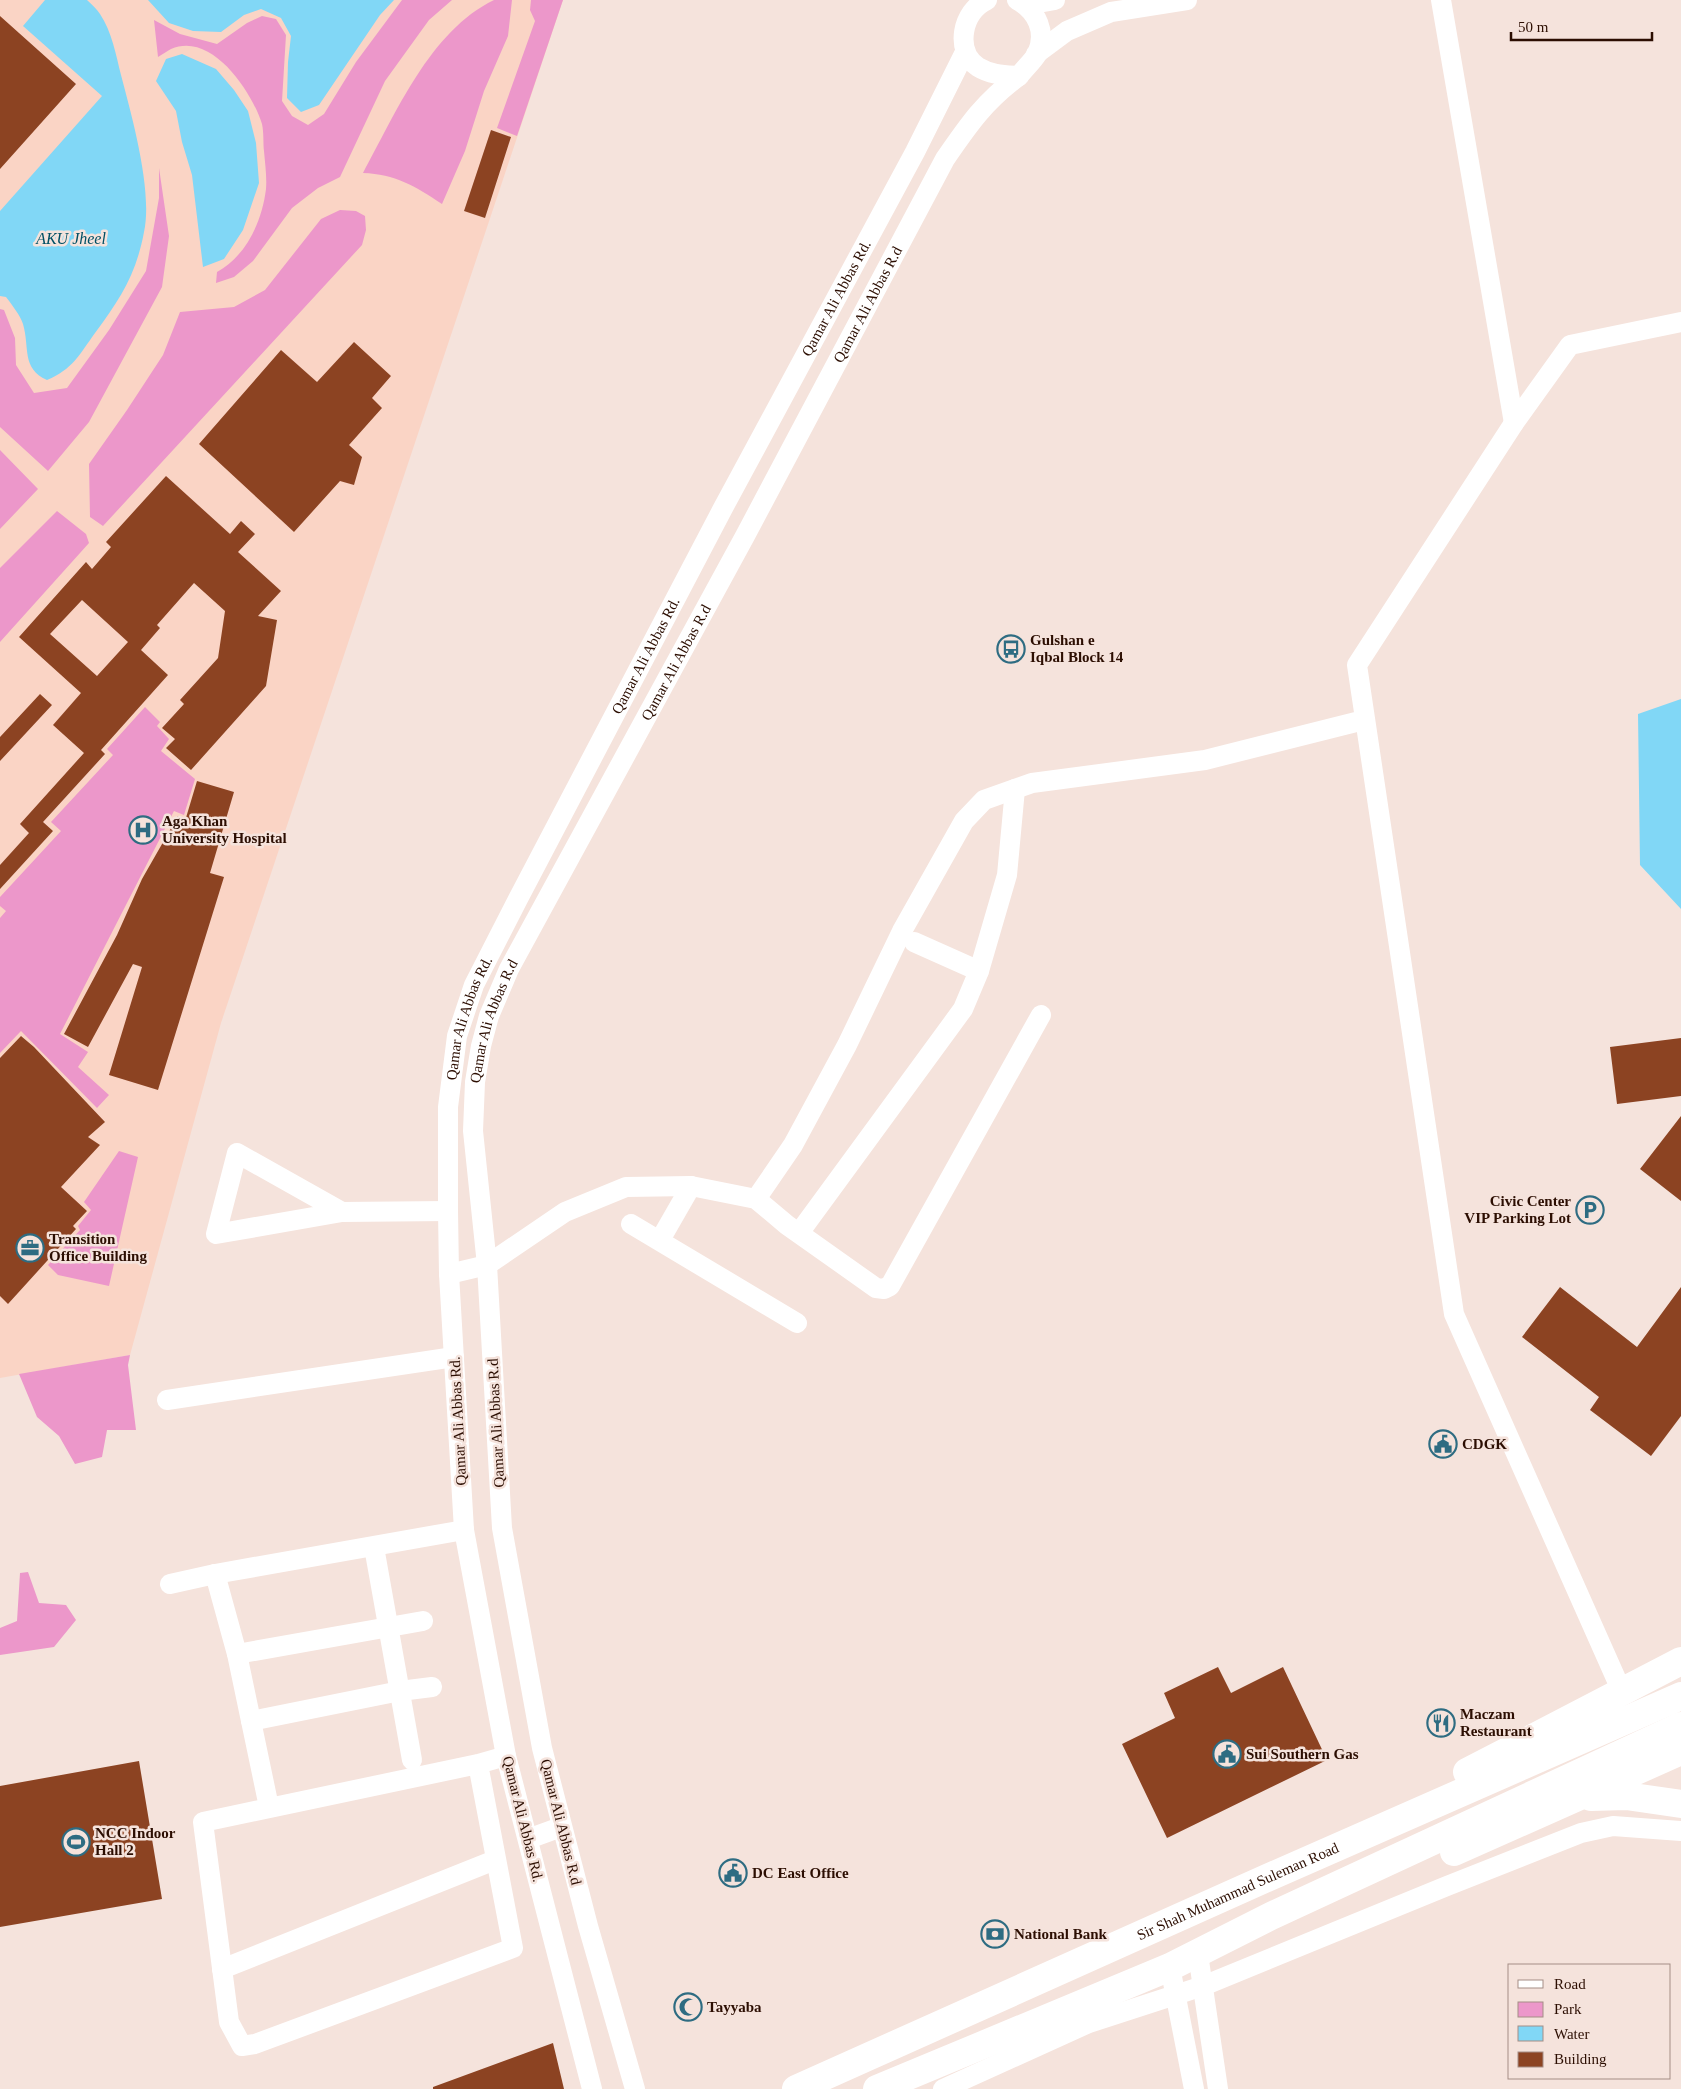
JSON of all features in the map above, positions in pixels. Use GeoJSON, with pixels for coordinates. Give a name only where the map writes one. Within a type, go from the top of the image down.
{"type":"FeatureCollection","features":[{"type":"Feature","properties":{"kind":"highway"},"geometry":{"type":"LineString","coordinates":[[1266,1878],[1681,1661]]}},
{"type":"Feature","properties":{"kind":"highway","name":"Sir Shah Muhammad Suleman Road"},"geometry":{"type":"LineString","coordinates":[[796,2089],[1266,1878],[1681,1696]]}},
{"type":"Feature","properties":{"kind":"highway"},"geometry":{"type":"LineString","coordinates":[[877,2089],[1170,1967],[1271,1916],[1681,1726]]}},
{"type":"Feature","properties":{"kind":"highway"},"geometry":{"type":"LineString","coordinates":[[1271,1916],[1388,1882],[1681,1751]]}},
{"type":"Feature","properties":{"kind":"highway"},"geometry":{"type":"LineString","coordinates":[[1578,1797],[1626,1796],[1681,1804]]}},
{"type":"Feature","properties":{"kind":"street"},"geometry":{"type":"LineString","coordinates":[[986,0],[979,3],[962,34],[965,52],[976,66],[991,74],[1019,76]]}},
{"type":"Feature","properties":{"kind":"street"},"geometry":{"type":"LineString","coordinates":[[1022,3],[1055,0]]}},
{"type":"Feature","properties":{"kind":"street"},"geometry":{"type":"LineString","coordinates":[[1036,54],[1067,31],[1111,12],[1187,0]]}},
{"type":"Feature","properties":{"kind":"street"},"geometry":{"type":"LineString","coordinates":[[1441,0],[1514,423]]}},
{"type":"Feature","properties":{"kind":"street"},"geometry":{"type":"LineString","coordinates":[[1022,3],[1039,20],[1042,37],[1036,54]]}},
{"type":"Feature","properties":{"kind":"street","name":"Qamar Ali Abbas Rd."},"geometry":{"type":"LineString","coordinates":[[592,2089],[506,1756],[464,1530],[448,1211],[448,1107],[457,1036],[474,985],[722,510],[915,152],[965,52]]}},
{"type":"Feature","properties":{"kind":"street","name":"Qamar Ali Abbas R.d"},"geometry":{"type":"LineString","coordinates":[[635,2089],[561,1828],[542,1748],[502,1528],[487,1265],[473,1131],[475,1082],[480,1046],[489,1016],[509,969],[745,536],[945,160],[974,117],[996,92],[1019,76],[1036,54]]}},
{"type":"Feature","properties":{"kind":"street"},"geometry":{"type":"LineString","coordinates":[[1622,1692],[1454,1314],[1357,665],[1514,423],[1570,345],[1681,322]]}},
{"type":"Feature","properties":{"kind":"street"},"geometry":{"type":"LineString","coordinates":[[756,1199],[793,1145],[847,1045],[902,931],[964,821],[984,800],[1032,783],[1205,760],[1364,720]]}},
{"type":"Feature","properties":{"kind":"street"},"geometry":{"type":"LineString","coordinates":[[799,1233],[963,1009],[978,971],[1007,875],[1015,789]]}},
{"type":"Feature","properties":{"kind":"street"},"geometry":{"type":"LineString","coordinates":[[914,942],[978,971]]}},
{"type":"Feature","properties":{"kind":"street"},"geometry":{"type":"LineString","coordinates":[[450,1274],[487,1265],[565,1212],[626,1187],[691,1186],[756,1199],[799,1233],[876,1288],[884,1289],[890,1286],[1041,1015]]}},
{"type":"Feature","properties":{"kind":"street"},"geometry":{"type":"LineString","coordinates":[[342,1212],[237,1153],[216,1234],[342,1212],[448,1211]]}},
{"type":"Feature","properties":{"kind":"street"},"geometry":{"type":"LineString","coordinates":[[660,1240],[691,1186]]}},
{"type":"Feature","properties":{"kind":"street"},"geometry":{"type":"LineString","coordinates":[[631,1224],[796,1323]]}},
{"type":"Feature","properties":{"kind":"street"},"geometry":{"type":"LineString","coordinates":[[167,1400],[454,1357]]}},
{"type":"Feature","properties":{"kind":"street"},"geometry":{"type":"LineString","coordinates":[[170,1584],[215,1574],[464,1530]]}},
{"type":"Feature","properties":{"kind":"street"},"geometry":{"type":"LineString","coordinates":[[374,1547],[412,1760]]}},
{"type":"Feature","properties":{"kind":"street"},"geometry":{"type":"LineString","coordinates":[[215,1574],[237,1654],[269,1807]]}},
{"type":"Feature","properties":{"kind":"street"},"geometry":{"type":"LineString","coordinates":[[237,1654],[423,1621]]}},
{"type":"Feature","properties":{"kind":"street"},"geometry":{"type":"LineString","coordinates":[[252,1722],[400,1691],[432,1687]]}},
{"type":"Feature","properties":{"kind":"street"},"geometry":{"type":"LineString","coordinates":[[478,1764],[513,1948],[255,2044],[242,2046],[229,2022],[203,1822],[478,1764],[506,1756]]}},
{"type":"Feature","properties":{"kind":"street"},"geometry":{"type":"LineString","coordinates":[[943,2089],[1088,2023],[1203,1986],[1438,1889],[1581,1833],[1613,1826],[1681,1831]]}},
{"type":"Feature","properties":{"kind":"street"},"geometry":{"type":"LineString","coordinates":[[528,1839],[561,1828]]}},
{"type":"Feature","properties":{"kind":"street"},"geometry":{"type":"LineString","coordinates":[[222,1969],[495,1860]]}},
{"type":"Feature","properties":{"kind":"street"},"geometry":{"type":"LineString","coordinates":[[1198,1954],[1218,2089]]}},
{"type":"Feature","properties":{"kind":"street"},"geometry":{"type":"LineString","coordinates":[[1170,1967],[1194,2089]]}},
{"type":"Feature","properties":{"kind":"shaded area","name":"Aga Khan University Hospital"},"geometry":{"type":"Polygon","coordinates":[[[0,0],[563,0],[221,1023],[130,1355],[0,1378],[0,0]]]}},
{"type":"Feature","properties":{"kind":"green space"},"geometry":{"type":"Polygon","coordinates":[[[402,0],[452,0],[429,20],[385,81],[340,177],[318,188],[292,208],[253,261],[234,277],[216,283],[217,272],[236,257],[244,247],[251,237],[261,214],[266,189],[262,124],[240,81],[215,56],[201,49],[186,46],[171,49],[158,57],[154,20],[180,34],[217,44],[247,23],[262,16],[276,19],[286,35],[282,101],[292,116],[308,125],[324,114],[356,62],[402,0]]]}},
{"type":"Feature","properties":{"kind":"green space"},"geometry":{"type":"Polygon","coordinates":[[[494,0],[512,0],[508,36],[484,91],[465,151],[442,204],[404,182],[385,176],[363,173],[402,100],[433,53],[451,32],[471,14],[494,0]]]}},
{"type":"Feature","properties":{"kind":"green space"},"geometry":{"type":"Polygon","coordinates":[[[531,0],[563,0],[517,136],[497,128],[535,21],[530,10],[531,0]]]}},
{"type":"Feature","properties":{"kind":"green space"},"geometry":{"type":"Polygon","coordinates":[[[159,168],[169,236],[162,287],[89,422],[48,471],[0,427],[0,309],[4,310],[15,338],[16,365],[34,393],[67,388],[109,330],[146,271],[159,198],[159,168]]]}},
{"type":"Feature","properties":{"kind":"green space"},"geometry":{"type":"Polygon","coordinates":[[[340,210],[356,211],[365,216],[366,230],[362,245],[103,526],[90,517],[89,464],[163,355],[180,312],[234,307],[265,290],[321,219],[340,210]]]}},
{"type":"Feature","properties":{"kind":"green space"},"geometry":{"type":"Polygon","coordinates":[[[0,450],[38,489],[0,529],[0,450]]]}},
{"type":"Feature","properties":{"kind":"green space"},"geometry":{"type":"Polygon","coordinates":[[[57,511],[86,534],[89,543],[0,642],[0,568],[57,511]]]}},
{"type":"Feature","properties":{"kind":"green space"},"geometry":{"type":"Polygon","coordinates":[[[145,707],[160,722],[157,726],[169,739],[161,751],[195,779],[184,815],[174,811],[60,1034],[88,1052],[78,1067],[109,1095],[97,1108],[21,1031],[0,1053],[0,918],[6,911],[0,906],[0,897],[61,831],[51,822],[113,755],[107,749],[145,707]]]}},
{"type":"Feature","properties":{"kind":"green space"},"geometry":{"type":"Polygon","coordinates":[[[119,1151],[138,1157],[109,1286],[58,1275],[48,1265],[80,1230],[78,1226],[91,1210],[84,1202],[119,1151]]]}},
{"type":"Feature","properties":{"kind":"green space"},"geometry":{"type":"Polygon","coordinates":[[[130,1355],[128,1365],[136,1430],[107,1430],[102,1457],[75,1464],[59,1436],[37,1417],[19,1374],[130,1355]]]}},
{"type":"Feature","properties":{"kind":"green space"},"geometry":{"type":"Polygon","coordinates":[[[28,1572],[39,1603],[66,1605],[76,1620],[54,1647],[0,1655],[0,1628],[17,1621],[20,1573],[28,1572]]]}},
{"type":"Feature","properties":{"kind":"water","name":"AKU Jheel"},"geometry":{"type":"Polygon","coordinates":[[[45,0],[87,0],[99,12],[108,28],[140,154],[146,196],[146,215],[141,247],[126,286],[75,361],[56,376],[47,380],[33,370],[28,356],[25,333],[20,317],[6,297],[0,296],[0,211],[102,96],[23,26],[45,0]]]}},
{"type":"Feature","properties":{"kind":"water"},"geometry":{"type":"Polygon","coordinates":[[[148,0],[394,0],[380,15],[319,105],[301,112],[287,98],[291,36],[281,18],[261,9],[244,15],[221,32],[193,31],[169,23],[148,0]]]}},
{"type":"Feature","properties":{"kind":"water"},"geometry":{"type":"Polygon","coordinates":[[[182,54],[216,69],[234,90],[248,111],[256,143],[259,183],[243,230],[224,259],[203,267],[192,175],[182,142],[176,111],[156,81],[166,59],[182,54]]]}},
{"type":"Feature","properties":{"kind":"water"},"geometry":{"type":"Polygon","coordinates":[[[1681,699],[1681,909],[1640,865],[1638,714],[1681,699]]]}},
{"type":"Feature","properties":{"kind":"building"},"geometry":{"type":"Polygon","coordinates":[[[0,16],[76,84],[0,169],[0,16]]]}},
{"type":"Feature","properties":{"kind":"building"},"geometry":{"type":"Polygon","coordinates":[[[491,130],[511,137],[485,218],[464,211],[491,130]]]}},
{"type":"Feature","properties":{"kind":"building"},"geometry":{"type":"Polygon","coordinates":[[[354,342],[391,376],[372,398],[382,408],[349,445],[362,457],[354,485],[340,481],[294,532],[199,444],[281,350],[317,382],[354,342]]]}},
{"type":"Feature","properties":{"kind":"building"},"geometry":{"type":"Polygon","coordinates":[[[166,476],[230,534],[241,521],[255,534],[238,552],[281,591],[258,616],[277,620],[266,686],[191,770],[166,748],[175,739],[162,728],[184,704],[180,700],[218,658],[225,611],[194,583],[157,625],[160,628],[141,650],[168,675],[101,750],[105,754],[43,822],[53,831],[0,889],[0,865],[29,833],[20,824],[84,753],[53,725],[81,693],[19,637],[86,562],[92,569],[111,547],[106,542],[166,476]],[[82,600],[50,634],[97,676],[128,642],[82,600]]]}},
{"type":"Feature","properties":{"kind":"building"},"geometry":{"type":"Polygon","coordinates":[[[40,694],[52,705],[0,761],[0,737],[40,694]]]}},
{"type":"Feature","properties":{"kind":"building"},"geometry":{"type":"Polygon","coordinates":[[[197,781],[234,792],[210,873],[224,877],[158,1090],[109,1075],[142,967],[133,964],[88,1047],[64,1034],[117,935],[142,879],[178,816],[185,821],[197,781]]]}},
{"type":"Feature","properties":{"kind":"building"},"geometry":{"type":"Polygon","coordinates":[[[21,1036],[34,1047],[105,1122],[88,1137],[100,1145],[61,1187],[87,1211],[73,1226],[76,1229],[8,1304],[0,1296],[0,1058],[21,1036]]]}},
{"type":"Feature","properties":{"kind":"building"},"geometry":{"type":"Polygon","coordinates":[[[1681,1038],[1681,1096],[1617,1104],[1610,1047],[1681,1038]]]}},
{"type":"Feature","properties":{"kind":"building"},"geometry":{"type":"Polygon","coordinates":[[[1681,1116],[1681,1201],[1640,1169],[1681,1116]]]}},
{"type":"Feature","properties":{"kind":"building"},"geometry":{"type":"Polygon","coordinates":[[[1560,1287],[1637,1347],[1681,1287],[1681,1416],[1651,1456],[1590,1410],[1599,1397],[1522,1337],[1560,1287]]]}},
{"type":"Feature","properties":{"kind":"building"},"geometry":{"type":"Polygon","coordinates":[[[1218,1667],[1231,1693],[1283,1667],[1327,1760],[1167,1838],[1122,1744],[1175,1718],[1164,1693],[1218,1667]]]}},
{"type":"Feature","properties":{"kind":"building","name":"NCC Indoor Hall 2"},"geometry":{"type":"Polygon","coordinates":[[[139,1761],[162,1899],[0,1927],[0,1786],[139,1761]]]}},
{"type":"Feature","properties":{"kind":"building"},"geometry":{"type":"Polygon","coordinates":[[[553,2043],[564,2089],[433,2089],[433,2087],[553,2043]]]}},
{"type":"Feature","properties":{"kind":"place","name":"Gulshan e Iqbal Block 14"},"geometry":{"type":"Point","coordinates":[1011,649]}},
{"type":"Feature","properties":{"kind":"place","name":"Aga Khan University Hospital"},"geometry":{"type":"Point","coordinates":[143,830]}},
{"type":"Feature","properties":{"kind":"place","name":"Civic Center VIP Parking Lot"},"geometry":{"type":"Point","coordinates":[1590,1210]}},
{"type":"Feature","properties":{"kind":"place","name":"Transition Office Building"},"geometry":{"type":"Point","coordinates":[30,1248]}},
{"type":"Feature","properties":{"kind":"place","name":"CDGK"},"geometry":{"type":"Point","coordinates":[1443,1444]}},
{"type":"Feature","properties":{"kind":"place","name":"Maczam Restaurant"},"geometry":{"type":"Point","coordinates":[1441,1723]}},
{"type":"Feature","properties":{"kind":"place","name":"Sui Southern Gas"},"geometry":{"type":"Point","coordinates":[1227,1754]}},
{"type":"Feature","properties":{"kind":"place","name":"NCC Indoor Hall 2"},"geometry":{"type":"Point","coordinates":[76,1842]}},
{"type":"Feature","properties":{"kind":"place","name":"DC East Office"},"geometry":{"type":"Point","coordinates":[733,1873]}},
{"type":"Feature","properties":{"kind":"place","name":"National Bank"},"geometry":{"type":"Point","coordinates":[995,1934]}},
{"type":"Feature","properties":{"kind":"place","name":"Tayyaba"},"geometry":{"type":"Point","coordinates":[688,2007]}}]}
